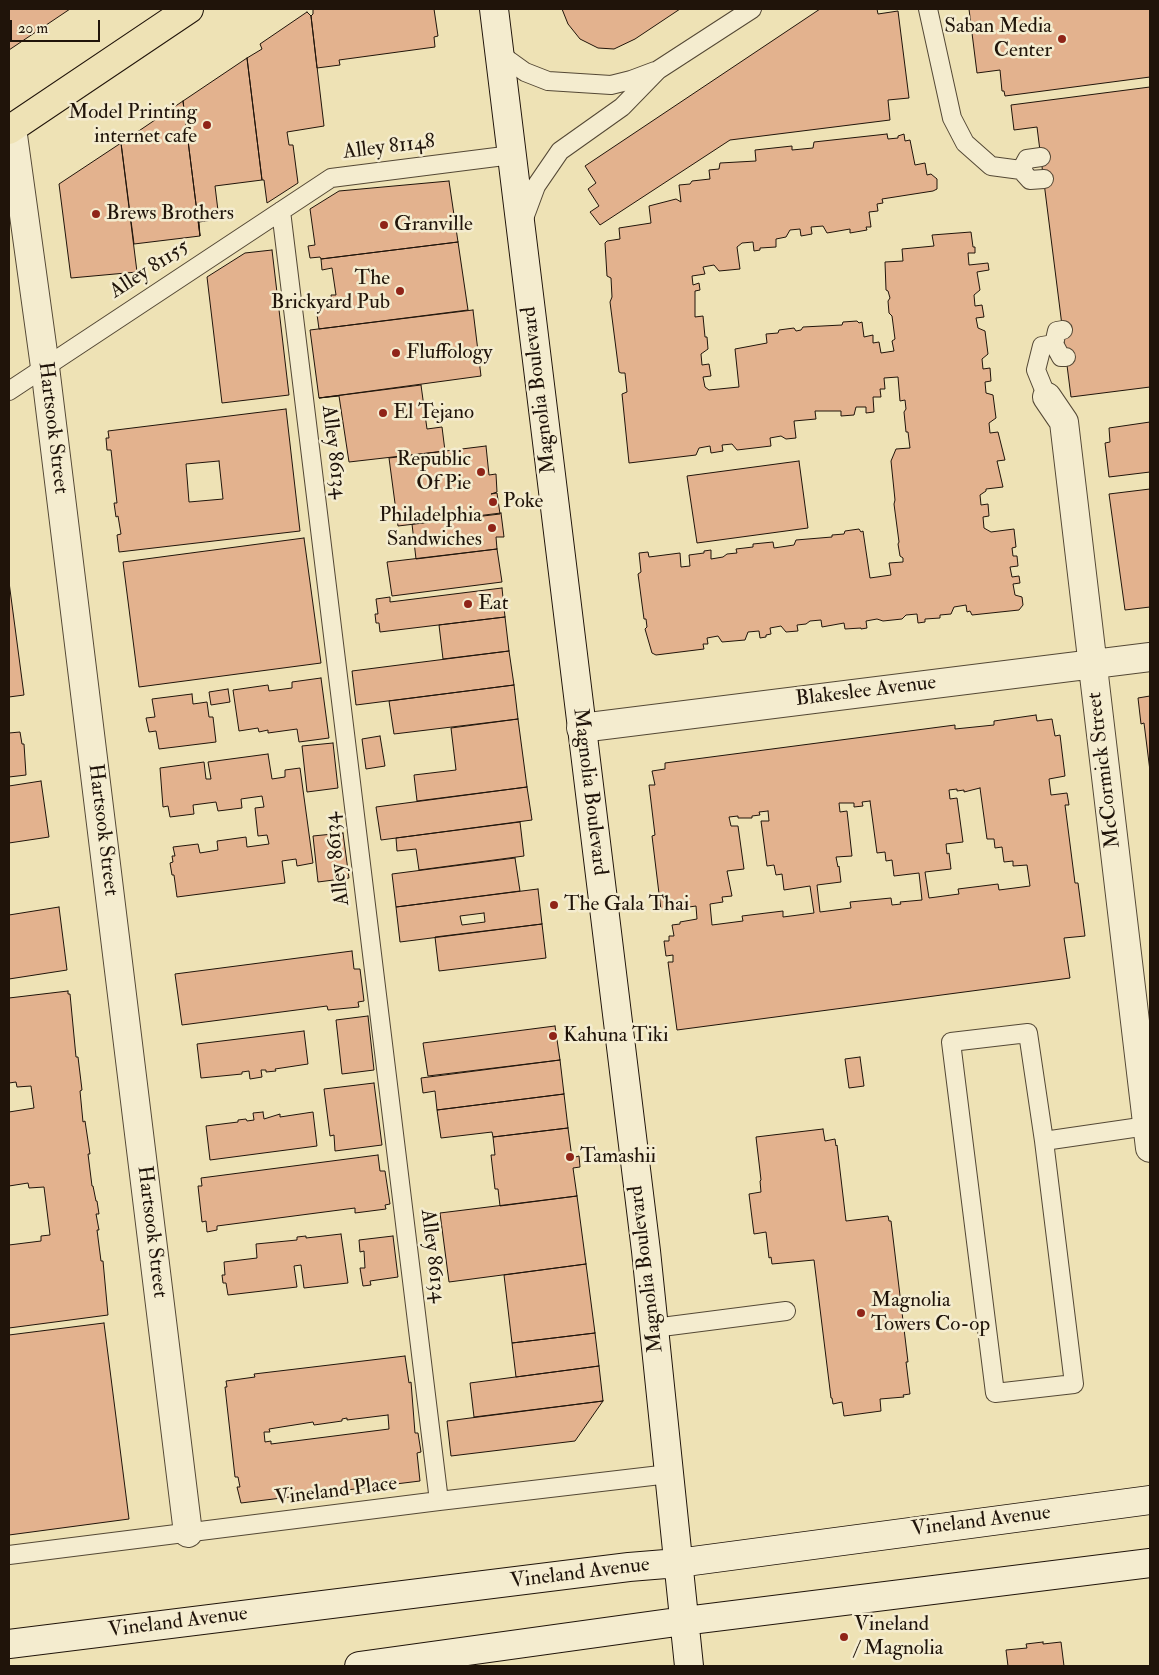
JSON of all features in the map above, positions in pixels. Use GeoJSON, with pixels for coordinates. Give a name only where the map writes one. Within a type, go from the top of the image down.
{"type":"FeatureCollection","features":[{"type":"Feature","properties":{"kind":"main road"},"geometry":{"type":"LineString","coordinates":[[10,129],[189,9]]}},
{"type":"Feature","properties":{"kind":"main road","name":"Magnolia Boulevard"},"geometry":{"type":"LineString","coordinates":[[494,9],[654,1328],[688,1666]]}},
{"type":"Feature","properties":{"kind":"main road","name":"Hartsook Street"},"geometry":{"type":"LineString","coordinates":[[10,129],[45,367],[188,1533]]}},
{"type":"Feature","properties":{"kind":"main road","name":"McCormick Street"},"geometry":{"type":"LineString","coordinates":[[1047,397],[1064,422],[1149,1137]]}},
{"type":"Feature","properties":{"kind":"main road","name":"Blakeslee Avenue"},"geometry":{"type":"LineString","coordinates":[[581,728],[1150,657]]}},
{"type":"Feature","properties":{"kind":"main road","name":"Vineland Avenue"},"geometry":{"type":"LineString","coordinates":[[9,1644],[619,1568],[678,1563],[1150,1500]]}},
{"type":"Feature","properties":{"kind":"main road"},"geometry":{"type":"LineString","coordinates":[[359,1666],[684,1621],[1150,1563]]}},
{"type":"Feature","properties":{"kind":"lane"},"geometry":{"type":"LineString","coordinates":[[500,54],[525,72],[548,81],[610,85],[658,70],[752,9]]}},
{"type":"Feature","properties":{"kind":"lane"},"geometry":{"type":"LineString","coordinates":[[928,9],[952,118],[965,143],[991,166],[1020,170],[1030,180],[1044,179]]}},
{"type":"Feature","properties":{"kind":"lane"},"geometry":{"type":"LineString","coordinates":[[520,229],[536,186],[560,151],[622,107],[658,70]]}},
{"type":"Feature","properties":{"kind":"lane","name":"Alley 81148"},"geometry":{"type":"LineString","coordinates":[[281,211],[331,178],[512,155]]}},
{"type":"Feature","properties":{"kind":"lane"},"geometry":{"type":"LineString","coordinates":[[1020,170],[1027,159],[1041,156]]}},
{"type":"Feature","properties":{"kind":"lane","name":"Alley 81155"},"geometry":{"type":"LineString","coordinates":[[9,391],[281,211]]}},
{"type":"Feature","properties":{"kind":"lane","name":"Alley 86134"},"geometry":{"type":"LineString","coordinates":[[281,211],[439,1501]]}},
{"type":"Feature","properties":{"kind":"lane"},"geometry":{"type":"LineString","coordinates":[[1047,397],[1036,370],[1042,346],[1061,343]]}},
{"type":"Feature","properties":{"kind":"lane"},"geometry":{"type":"LineString","coordinates":[[1028,1033],[1044,1142],[1074,1384],[995,1393],[951,1042],[1028,1033]]}},
{"type":"Feature","properties":{"kind":"lane"},"geometry":{"type":"LineString","coordinates":[[1044,1142],[1149,1137]]}},
{"type":"Feature","properties":{"kind":"lane"},"geometry":{"type":"LineString","coordinates":[[654,1328],[786,1311]]}},
{"type":"Feature","properties":{"kind":"lane","name":"Vineland Place"},"geometry":{"type":"LineString","coordinates":[[9,1555],[669,1474]]}},
{"type":"Feature","properties":{"kind":"building"},"geometry":{"type":"Polygon","coordinates":[[[9,9],[70,9],[9,50],[9,9]]]}},
{"type":"Feature","properties":{"kind":"building"},"geometry":{"type":"Polygon","coordinates":[[[313,9],[434,9],[438,36],[434,37],[435,47],[339,60],[340,65],[317,68],[311,16],[313,9]]]}},
{"type":"Feature","properties":{"kind":"building"},"geometry":{"type":"Polygon","coordinates":[[[562,9],[680,9],[635,39],[614,49],[598,48],[580,39],[568,24],[562,9]]]}},
{"type":"Feature","properties":{"kind":"building"},"geometry":{"type":"Polygon","coordinates":[[[820,9],[877,9],[878,14],[898,11],[909,98],[888,100],[890,120],[730,140],[600,225],[590,212],[599,206],[588,189],[596,183],[585,166],[820,9]]]}},
{"type":"Feature","properties":{"kind":"building","name":"Saban Media Center"},"geometry":{"type":"Polygon","coordinates":[[[969,9],[1150,9],[1150,77],[1005,96],[1004,91],[1002,91],[1000,70],[977,73],[969,9]]]}},
{"type":"Feature","properties":{"kind":"building"},"geometry":{"type":"Polygon","coordinates":[[[307,12],[311,16],[324,126],[287,132],[289,145],[293,145],[298,183],[267,203],[264,180],[262,180],[247,58],[262,49],[260,44],[307,12]]]}},
{"type":"Feature","properties":{"kind":"building"},"geometry":{"type":"Polygon","coordinates":[[[247,58],[262,180],[215,186],[219,219],[199,222],[200,236],[183,101],[247,58]]]}},
{"type":"Feature","properties":{"kind":"building"},"geometry":{"type":"Polygon","coordinates":[[[1150,87],[1150,387],[1071,397],[1037,127],[1014,130],[1011,105],[1150,87]]]}},
{"type":"Feature","properties":{"kind":"building"},"geometry":{"type":"Polygon","coordinates":[[[183,101],[200,236],[134,244],[121,143],[183,101]]]}},
{"type":"Feature","properties":{"kind":"building"},"geometry":{"type":"Polygon","coordinates":[[[887,134],[888,139],[898,138],[898,136],[904,134],[905,141],[910,140],[915,165],[925,163],[927,175],[931,174],[937,179],[937,189],[882,199],[883,203],[877,204],[878,211],[869,212],[871,227],[866,227],[867,230],[850,233],[850,229],[827,233],[823,226],[811,227],[812,234],[801,236],[800,229],[790,230],[786,237],[776,239],[776,247],[760,248],[760,250],[754,251],[753,242],[742,243],[737,247],[740,269],[719,271],[714,265],[703,267],[705,274],[692,276],[693,285],[699,283],[700,290],[695,291],[695,317],[703,316],[705,337],[707,337],[708,349],[701,354],[702,365],[709,364],[711,376],[703,377],[705,387],[709,390],[739,387],[735,349],[767,343],[766,334],[778,333],[779,330],[794,328],[796,331],[801,330],[803,327],[842,325],[843,322],[857,321],[859,323],[862,322],[864,337],[873,335],[873,343],[879,342],[881,353],[894,351],[892,341],[895,339],[892,316],[889,313],[888,301],[890,298],[886,290],[885,262],[903,261],[902,249],[934,246],[932,235],[971,232],[975,253],[968,253],[969,265],[988,263],[989,270],[977,272],[980,290],[974,295],[975,306],[982,305],[984,317],[976,318],[978,328],[985,331],[988,354],[982,359],[983,369],[990,368],[991,381],[985,382],[986,393],[993,395],[996,418],[989,423],[990,433],[998,432],[1005,460],[997,461],[1003,487],[986,489],[980,495],[981,505],[988,504],[989,516],[983,517],[984,528],[991,532],[1014,529],[1016,547],[1012,548],[1013,556],[1017,556],[1018,566],[1010,567],[1012,577],[1019,576],[1020,583],[1013,584],[1015,595],[1022,597],[1023,605],[1019,610],[972,615],[970,611],[967,612],[966,605],[954,607],[951,614],[940,615],[940,618],[925,619],[925,622],[918,623],[917,614],[906,615],[902,619],[866,621],[867,628],[861,629],[845,629],[844,623],[822,627],[821,620],[810,621],[806,624],[797,625],[798,631],[786,632],[781,626],[770,628],[771,634],[766,635],[766,637],[760,638],[759,631],[748,632],[745,640],[722,642],[718,636],[707,638],[708,644],[703,644],[704,649],[656,655],[652,653],[645,629],[647,627],[646,619],[644,619],[638,574],[641,572],[639,553],[648,552],[649,557],[680,553],[681,567],[690,566],[689,555],[704,553],[704,551],[711,550],[711,559],[737,553],[736,549],[753,547],[753,544],[773,542],[774,548],[794,545],[796,540],[832,537],[832,535],[844,534],[845,531],[859,529],[861,532],[863,531],[870,578],[891,575],[889,563],[903,562],[898,544],[891,461],[896,449],[910,448],[908,432],[906,432],[905,400],[900,401],[898,377],[884,378],[885,389],[880,389],[881,397],[873,397],[874,412],[866,413],[866,407],[856,407],[854,415],[841,416],[841,411],[815,411],[816,419],[794,421],[796,438],[786,439],[781,436],[770,438],[771,446],[737,450],[732,444],[722,445],[723,451],[711,453],[710,446],[699,448],[696,455],[629,463],[622,394],[627,392],[625,373],[619,372],[610,302],[612,297],[611,278],[607,276],[605,243],[620,239],[619,228],[651,223],[649,206],[676,199],[681,202],[679,185],[710,179],[709,170],[719,169],[720,163],[756,161],[755,150],[792,146],[792,150],[813,148],[814,142],[887,134]]]}},
{"type":"Feature","properties":{"kind":"building","name":"Brews Brothers"},"geometry":{"type":"Polygon","coordinates":[[[121,143],[137,272],[71,278],[59,184],[121,143]]]}},
{"type":"Feature","properties":{"kind":"building","name":"Granville"},"geometry":{"type":"Polygon","coordinates":[[[449,181],[458,242],[321,259],[320,257],[310,258],[308,246],[315,245],[310,209],[339,191],[449,181]]]}},
{"type":"Feature","properties":{"kind":"building"},"geometry":{"type":"Polygon","coordinates":[[[458,242],[468,310],[319,329],[316,307],[332,304],[331,295],[336,295],[332,268],[322,270],[321,259],[458,242]]]}},
{"type":"Feature","properties":{"kind":"building"},"geometry":{"type":"Polygon","coordinates":[[[272,250],[289,395],[222,403],[207,277],[245,253],[272,250]]]}},
{"type":"Feature","properties":{"kind":"building","name":"Fluffology"},"geometry":{"type":"Polygon","coordinates":[[[473,310],[481,376],[319,398],[310,330],[473,310]]]}},
{"type":"Feature","properties":{"kind":"building","name":"El Tejano"},"geometry":{"type":"Polygon","coordinates":[[[421,385],[427,429],[442,427],[445,451],[349,462],[339,396],[319,398],[421,385]]]}},
{"type":"Feature","properties":{"kind":"building"},"geometry":{"type":"Polygon","coordinates":[[[286,409],[300,531],[119,552],[117,535],[121,534],[114,503],[117,503],[111,450],[107,450],[106,438],[109,438],[108,431],[286,409]],[[219,461],[186,464],[189,502],[223,499],[219,461]]]}},
{"type":"Feature","properties":{"kind":"building"},"geometry":{"type":"Polygon","coordinates":[[[1150,422],[1150,472],[1109,477],[1105,443],[1110,442],[1109,428],[1150,422]]]}},
{"type":"Feature","properties":{"kind":"building"},"geometry":{"type":"Polygon","coordinates":[[[486,446],[489,475],[496,474],[497,492],[491,494],[497,493],[500,514],[398,526],[389,458],[486,446]]]}},
{"type":"Feature","properties":{"kind":"building"},"geometry":{"type":"Polygon","coordinates":[[[799,461],[808,528],[697,543],[687,476],[799,461]]]}},
{"type":"Feature","properties":{"kind":"building"},"geometry":{"type":"Polygon","coordinates":[[[1150,489],[1150,607],[1125,610],[1109,494],[1150,489]]]}},
{"type":"Feature","properties":{"kind":"building"},"geometry":{"type":"Polygon","coordinates":[[[501,513],[504,537],[496,537],[497,549],[416,559],[412,524],[501,513]]]}},
{"type":"Feature","properties":{"kind":"building"},"geometry":{"type":"Polygon","coordinates":[[[304,538],[321,663],[139,687],[123,562],[304,538]]]}},
{"type":"Feature","properties":{"kind":"building"},"geometry":{"type":"Polygon","coordinates":[[[497,549],[502,582],[392,596],[387,562],[497,549]]]}},
{"type":"Feature","properties":{"kind":"building"},"geometry":{"type":"Polygon","coordinates":[[[9,582],[24,695],[9,697],[9,582]]]}},
{"type":"Feature","properties":{"kind":"building"},"geometry":{"type":"Polygon","coordinates":[[[502,588],[505,617],[380,632],[379,623],[376,623],[375,614],[378,614],[376,599],[390,597],[390,602],[502,588]]]}},
{"type":"Feature","properties":{"kind":"building"},"geometry":{"type":"Polygon","coordinates":[[[505,617],[509,651],[443,659],[439,625],[505,617]]]}},
{"type":"Feature","properties":{"kind":"building"},"geometry":{"type":"Polygon","coordinates":[[[509,651],[514,685],[356,705],[352,671],[509,651]]]}},
{"type":"Feature","properties":{"kind":"building"},"geometry":{"type":"Polygon","coordinates":[[[321,678],[329,738],[299,742],[297,729],[268,733],[268,730],[259,732],[258,728],[239,731],[233,690],[268,685],[269,691],[292,688],[292,682],[321,678]]]}},
{"type":"Feature","properties":{"kind":"building"},"geometry":{"type":"Polygon","coordinates":[[[514,685],[518,719],[394,734],[389,701],[514,685]]]}},
{"type":"Feature","properties":{"kind":"building"},"geometry":{"type":"Polygon","coordinates":[[[228,689],[230,702],[211,705],[209,692],[228,689]]]}},
{"type":"Feature","properties":{"kind":"building"},"geometry":{"type":"Polygon","coordinates":[[[192,694],[193,704],[207,702],[209,717],[213,717],[216,742],[159,749],[156,731],[149,732],[146,718],[155,717],[152,699],[192,694]]]}},
{"type":"Feature","properties":{"kind":"building"},"geometry":{"type":"Polygon","coordinates":[[[1150,696],[1150,771],[1144,723],[1141,724],[1138,698],[1150,696]]]}},
{"type":"Feature","properties":{"kind":"building"},"geometry":{"type":"Polygon","coordinates":[[[1036,715],[1037,721],[1052,719],[1055,736],[1060,735],[1065,776],[1049,779],[1051,795],[1067,793],[1069,805],[1065,805],[1075,883],[1078,883],[1085,936],[1064,938],[1070,978],[677,1030],[668,962],[673,962],[673,955],[666,956],[664,941],[669,941],[669,936],[674,936],[672,925],[697,919],[696,906],[682,908],[682,903],[673,904],[674,908],[661,910],[652,836],[655,835],[649,785],[655,785],[652,771],[665,769],[665,763],[955,725],[955,729],[994,725],[994,721],[1036,715]],[[980,788],[964,792],[964,790],[957,791],[957,789],[949,790],[950,799],[957,798],[963,842],[946,844],[951,869],[925,872],[929,898],[959,894],[958,889],[998,884],[999,890],[1030,886],[1027,865],[1013,866],[1013,861],[1004,862],[1002,847],[995,848],[994,839],[987,839],[980,788]],[[870,801],[862,802],[863,806],[854,807],[854,803],[839,803],[840,812],[847,811],[852,856],[836,857],[841,882],[817,885],[820,912],[851,908],[850,902],[891,898],[892,905],[901,904],[900,902],[922,900],[919,873],[894,876],[892,860],[886,861],[885,852],[877,853],[870,801]],[[768,811],[759,812],[760,815],[752,816],[752,818],[729,817],[731,826],[738,826],[744,869],[727,871],[732,896],[722,897],[723,902],[710,904],[712,925],[743,921],[742,916],[783,911],[783,917],[814,913],[810,886],[784,890],[782,874],[776,875],[774,865],[767,866],[761,821],[769,821],[768,811]]]}},
{"type":"Feature","properties":{"kind":"building"},"geometry":{"type":"Polygon","coordinates":[[[518,719],[527,787],[417,801],[414,775],[456,770],[451,728],[518,719]]]}},
{"type":"Feature","properties":{"kind":"building"},"geometry":{"type":"Polygon","coordinates":[[[20,732],[22,744],[24,744],[26,775],[9,777],[9,733],[20,732]]]}},
{"type":"Feature","properties":{"kind":"building"},"geometry":{"type":"Polygon","coordinates":[[[380,736],[385,766],[366,769],[362,739],[380,736]]]}},
{"type":"Feature","properties":{"kind":"building"},"geometry":{"type":"Polygon","coordinates":[[[333,743],[338,788],[307,792],[302,746],[333,743]]]}},
{"type":"Feature","properties":{"kind":"building"},"geometry":{"type":"Polygon","coordinates":[[[268,754],[272,779],[285,777],[285,770],[300,768],[313,863],[297,866],[296,859],[282,861],[285,883],[177,897],[170,863],[173,862],[172,856],[175,856],[173,847],[198,844],[200,853],[218,850],[217,841],[246,837],[247,847],[269,844],[267,835],[258,836],[255,808],[264,807],[262,796],[241,799],[242,808],[218,811],[216,802],[193,805],[194,814],[170,817],[168,806],[163,807],[160,768],[204,762],[206,779],[211,779],[208,762],[268,754]]]}},
{"type":"Feature","properties":{"kind":"building"},"geometry":{"type":"Polygon","coordinates":[[[41,781],[49,837],[9,843],[9,786],[41,781]]]}},
{"type":"Feature","properties":{"kind":"building"},"geometry":{"type":"Polygon","coordinates":[[[527,787],[532,820],[381,840],[376,807],[527,787]]]}},
{"type":"Feature","properties":{"kind":"building"},"geometry":{"type":"Polygon","coordinates":[[[520,822],[524,856],[419,870],[416,849],[397,851],[396,838],[520,822]]]}},
{"type":"Feature","properties":{"kind":"building"},"geometry":{"type":"Polygon","coordinates":[[[343,833],[349,878],[318,882],[313,836],[343,833]]]}},
{"type":"Feature","properties":{"kind":"building"},"geometry":{"type":"Polygon","coordinates":[[[515,858],[520,891],[396,907],[392,874],[515,858]]]}},
{"type":"Feature","properties":{"kind":"building"},"geometry":{"type":"Polygon","coordinates":[[[538,889],[542,924],[400,942],[396,907],[538,889]],[[484,913],[460,916],[462,925],[485,922],[484,913]]]}},
{"type":"Feature","properties":{"kind":"building"},"geometry":{"type":"Polygon","coordinates":[[[59,907],[67,970],[9,979],[9,915],[59,907]]]}},
{"type":"Feature","properties":{"kind":"building"},"geometry":{"type":"Polygon","coordinates":[[[542,924],[546,958],[439,971],[435,937],[542,924]]]}},
{"type":"Feature","properties":{"kind":"building"},"geometry":{"type":"Polygon","coordinates":[[[352,951],[354,969],[360,969],[364,1001],[358,1002],[359,1007],[328,1010],[327,1006],[182,1025],[175,974],[352,951]]]}},
{"type":"Feature","properties":{"kind":"building"},"geometry":{"type":"Polygon","coordinates":[[[68,991],[68,994],[70,994],[76,1057],[78,1057],[82,1090],[80,1091],[83,1122],[85,1121],[92,1186],[99,1214],[96,1214],[99,1230],[97,1230],[101,1261],[103,1261],[108,1315],[9,1328],[9,1245],[41,1241],[41,1236],[50,1235],[44,1187],[29,1188],[28,1183],[9,1186],[9,1112],[34,1108],[31,1086],[17,1087],[16,1082],[9,1083],[9,998],[68,991]]]}},
{"type":"Feature","properties":{"kind":"building"},"geometry":{"type":"Polygon","coordinates":[[[368,1016],[374,1070],[342,1074],[336,1020],[368,1016]]]}},
{"type":"Feature","properties":{"kind":"building"},"geometry":{"type":"Polygon","coordinates":[[[555,1026],[560,1060],[428,1076],[423,1043],[555,1026]]]}},
{"type":"Feature","properties":{"kind":"building"},"geometry":{"type":"Polygon","coordinates":[[[304,1031],[308,1064],[275,1069],[276,1071],[266,1072],[266,1070],[261,1070],[262,1077],[250,1079],[249,1071],[242,1072],[242,1074],[201,1078],[197,1044],[304,1031]]]}},
{"type":"Feature","properties":{"kind":"building"},"geometry":{"type":"Polygon","coordinates":[[[860,1057],[864,1086],[849,1088],[845,1059],[860,1057]]]}},
{"type":"Feature","properties":{"kind":"building"},"geometry":{"type":"Polygon","coordinates":[[[560,1060],[564,1094],[437,1110],[435,1091],[423,1093],[421,1078],[560,1060]]]}},
{"type":"Feature","properties":{"kind":"building"},"geometry":{"type":"Polygon","coordinates":[[[374,1083],[382,1145],[335,1151],[334,1135],[330,1136],[324,1089],[374,1083]]]}},
{"type":"Feature","properties":{"kind":"building"},"geometry":{"type":"Polygon","coordinates":[[[564,1094],[568,1128],[493,1137],[492,1132],[441,1138],[437,1110],[564,1094]]]}},
{"type":"Feature","properties":{"kind":"building"},"geometry":{"type":"Polygon","coordinates":[[[263,1112],[264,1119],[280,1114],[280,1117],[313,1112],[317,1146],[210,1160],[206,1126],[238,1122],[238,1120],[246,1119],[247,1121],[254,1120],[253,1113],[263,1112]]]}},
{"type":"Feature","properties":{"kind":"building"},"geometry":{"type":"Polygon","coordinates":[[[568,1128],[572,1158],[579,1156],[580,1167],[573,1168],[577,1196],[500,1206],[498,1189],[495,1189],[491,1155],[495,1155],[493,1137],[568,1128]]]}},
{"type":"Feature","properties":{"kind":"building","name":"Magnolia Towers Co-op"},"geometry":{"type":"Polygon","coordinates":[[[823,1129],[825,1141],[835,1139],[837,1145],[846,1221],[888,1216],[889,1221],[891,1221],[908,1362],[906,1362],[910,1394],[903,1395],[904,1397],[880,1399],[881,1411],[844,1416],[842,1402],[833,1404],[814,1260],[772,1264],[771,1257],[769,1258],[766,1232],[754,1234],[749,1194],[761,1192],[756,1137],[823,1129]]]}},
{"type":"Feature","properties":{"kind":"building"},"geometry":{"type":"Polygon","coordinates":[[[378,1155],[380,1171],[385,1171],[390,1204],[385,1205],[386,1209],[355,1213],[355,1208],[217,1226],[217,1230],[207,1232],[206,1221],[202,1222],[198,1186],[202,1186],[201,1178],[378,1155]]]}},
{"type":"Feature","properties":{"kind":"building"},"geometry":{"type":"Polygon","coordinates":[[[577,1196],[586,1264],[449,1282],[440,1213],[577,1196]]]}},
{"type":"Feature","properties":{"kind":"building"},"geometry":{"type":"Polygon","coordinates":[[[341,1234],[348,1283],[304,1288],[301,1265],[294,1266],[297,1287],[228,1295],[226,1283],[223,1283],[222,1275],[225,1275],[224,1262],[257,1258],[256,1244],[297,1240],[297,1237],[306,1236],[306,1238],[341,1234]]]}},
{"type":"Feature","properties":{"kind":"building"},"geometry":{"type":"Polygon","coordinates":[[[393,1236],[398,1277],[370,1281],[371,1285],[363,1286],[360,1268],[365,1268],[364,1251],[360,1252],[359,1240],[393,1236]]]}},
{"type":"Feature","properties":{"kind":"building"},"geometry":{"type":"Polygon","coordinates":[[[586,1264],[595,1333],[512,1343],[504,1275],[586,1264]]]}},
{"type":"Feature","properties":{"kind":"building"},"geometry":{"type":"Polygon","coordinates":[[[104,1323],[129,1519],[9,1535],[9,1335],[104,1323]]]}},
{"type":"Feature","properties":{"kind":"building"},"geometry":{"type":"Polygon","coordinates":[[[595,1333],[599,1366],[516,1377],[512,1343],[595,1333]]]}},
{"type":"Feature","properties":{"kind":"building"},"geometry":{"type":"Polygon","coordinates":[[[405,1356],[409,1383],[411,1382],[415,1433],[418,1433],[421,1452],[417,1453],[420,1481],[241,1503],[237,1487],[240,1487],[238,1477],[235,1477],[225,1387],[227,1387],[226,1381],[255,1377],[254,1374],[405,1356]],[[388,1415],[347,1420],[347,1418],[342,1419],[342,1421],[314,1425],[313,1422],[269,1429],[270,1432],[264,1432],[265,1442],[271,1441],[271,1444],[389,1429],[388,1415]]]}},
{"type":"Feature","properties":{"kind":"building"},"geometry":{"type":"Polygon","coordinates":[[[599,1366],[603,1401],[474,1417],[470,1383],[599,1366]]]}},
{"type":"Feature","properties":{"kind":"building"},"geometry":{"type":"Polygon","coordinates":[[[603,1401],[575,1441],[451,1456],[447,1421],[603,1401]]]}},
{"type":"Feature","properties":{"kind":"building"},"geometry":{"type":"Polygon","coordinates":[[[1043,1642],[1043,1644],[1061,1642],[1064,1666],[1008,1666],[1006,1650],[1027,1648],[1026,1644],[1043,1642]]]}},
{"type":"Feature","properties":{"kind":"place","name":"Saban Media Center"},"geometry":{"type":"Point","coordinates":[1062,39]}},
{"type":"Feature","properties":{"kind":"place","name":"Model Printing internet cafe"},"geometry":{"type":"Point","coordinates":[207,125]}},
{"type":"Feature","properties":{"kind":"place","name":"Brews Brothers"},"geometry":{"type":"Point","coordinates":[96,214]}},
{"type":"Feature","properties":{"kind":"place","name":"Granville"},"geometry":{"type":"Point","coordinates":[384,225]}},
{"type":"Feature","properties":{"kind":"place","name":"The Brickyard Pub"},"geometry":{"type":"Point","coordinates":[400,291]}},
{"type":"Feature","properties":{"kind":"place","name":"Fluffology"},"geometry":{"type":"Point","coordinates":[396,353]}},
{"type":"Feature","properties":{"kind":"place","name":"El Tejano"},"geometry":{"type":"Point","coordinates":[383,413]}},
{"type":"Feature","properties":{"kind":"place","name":"Republic Of Pie"},"geometry":{"type":"Point","coordinates":[481,472]}},
{"type":"Feature","properties":{"kind":"place","name":"Poke"},"geometry":{"type":"Point","coordinates":[493,502]}},
{"type":"Feature","properties":{"kind":"place","name":"Philadelphia Sandwiches"},"geometry":{"type":"Point","coordinates":[492,528]}},
{"type":"Feature","properties":{"kind":"place","name":"Eat"},"geometry":{"type":"Point","coordinates":[468,604]}},
{"type":"Feature","properties":{"kind":"place","name":"The Gala Thai"},"geometry":{"type":"Point","coordinates":[554,905]}},
{"type":"Feature","properties":{"kind":"place","name":"Kahuna Tiki"},"geometry":{"type":"Point","coordinates":[553,1036]}},
{"type":"Feature","properties":{"kind":"place","name":"Tamashii"},"geometry":{"type":"Point","coordinates":[570,1157]}},
{"type":"Feature","properties":{"kind":"place","name":"Magnolia Towers Co-op"},"geometry":{"type":"Point","coordinates":[861,1313]}},
{"type":"Feature","properties":{"kind":"place","name":"Vineland / Magnolia"},"geometry":{"type":"Point","coordinates":[844,1637]}}]}
